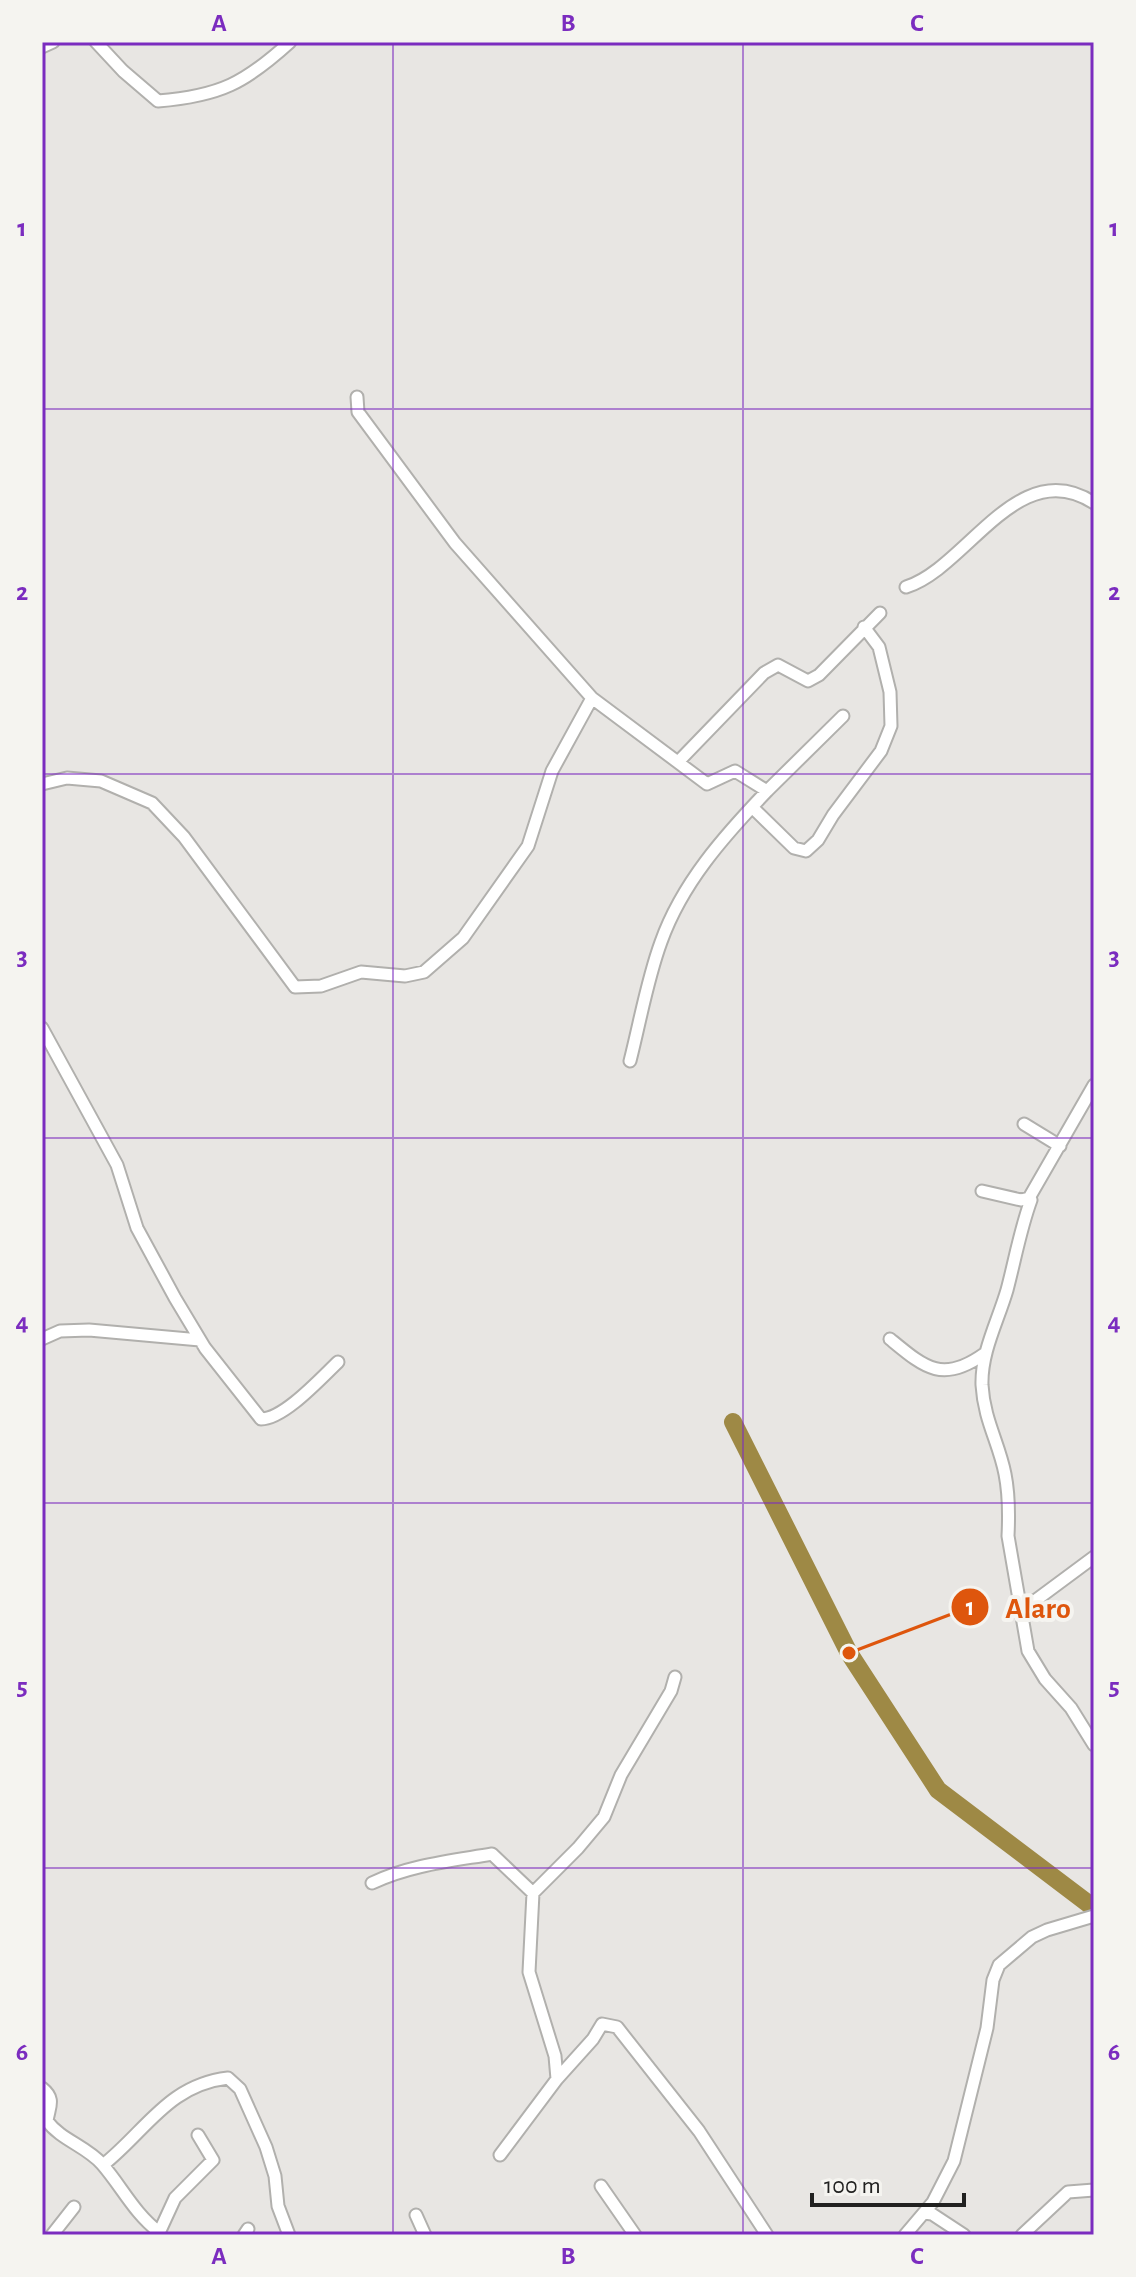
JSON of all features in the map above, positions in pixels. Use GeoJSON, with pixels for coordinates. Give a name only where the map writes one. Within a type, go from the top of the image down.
{"type":"FeatureCollection","features":[{"type":"Feature","properties":{"kind":"street"},"geometry":{"type":"LineString","coordinates":[[42,47],[53,42]]}},
{"type":"Feature","properties":{"kind":"street"},"geometry":{"type":"LineString","coordinates":[[96,42],[158,101],[194,98],[230,87],[252,75],[290,42]]}},
{"type":"Feature","properties":{"kind":"street"},"geometry":{"type":"LineString","coordinates":[[357,397],[358,412],[455,543],[592,698],[707,784],[735,771],[767,791]]}},
{"type":"Feature","properties":{"kind":"street"},"geometry":{"type":"LineString","coordinates":[[906,587],[944,565],[1001,512],[1036,494],[1064,490],[1094,503]]}},
{"type":"Feature","properties":{"kind":"street"},"geometry":{"type":"LineString","coordinates":[[678,762],[764,673],[778,665],[808,681],[819,675],[880,613]]}},
{"type":"Feature","properties":{"kind":"street"},"geometry":{"type":"LineString","coordinates":[[752,807],[794,848],[806,851],[818,840],[881,751],[891,726],[890,692],[879,647],[864,627]]}},
{"type":"Feature","properties":{"kind":"street"},"geometry":{"type":"LineString","coordinates":[[42,784],[67,778],[101,781],[152,803],[184,837],[295,987],[321,986],[361,972],[405,976],[424,972],[463,938],[528,846],[552,771],[592,698]]}},
{"type":"Feature","properties":{"kind":"street"},"geometry":{"type":"LineString","coordinates":[[630,1061],[661,941],[690,883],[728,832],[843,716]]}},
{"type":"Feature","properties":{"kind":"street"},"geometry":{"type":"LineString","coordinates":[[42,1028],[117,1165],[137,1228],[200,1340],[261,1419],[269,1419],[296,1400],[338,1362]]}},
{"type":"Feature","properties":{"kind":"street"},"geometry":{"type":"LineString","coordinates":[[1094,1085],[1029,1198],[1031,1200],[1021,1227],[1005,1295],[984,1354],[982,1383],[986,1418],[1005,1472],[1008,1536],[1028,1651],[1045,1679],[1071,1708],[1094,1745]]}},
{"type":"Feature","properties":{"kind":"street"},"geometry":{"type":"LineString","coordinates":[[1024,1124],[1060,1146]]}},
{"type":"Feature","properties":{"kind":"street"},"geometry":{"type":"LineString","coordinates":[[982,1191],[1021,1200],[1029,1198]]}},
{"type":"Feature","properties":{"kind":"street"},"geometry":{"type":"LineString","coordinates":[[42,1339],[60,1331],[89,1330],[200,1340]]}},
{"type":"Feature","properties":{"kind":"street"},"geometry":{"type":"LineString","coordinates":[[890,1339],[922,1365],[937,1371],[975,1361],[984,1354]]}},
{"type":"Feature","properties":{"kind":"street"},"geometry":{"type":"LineString","coordinates":[[1019,1607],[1036,1600],[1094,1557]]}},
{"type":"Feature","properties":{"kind":"street"},"geometry":{"type":"LineString","coordinates":[[557,2079],[555,2056],[529,1972],[533,1893],[604,1817],[621,1775],[671,1691],[675,1677]]}},
{"type":"Feature","properties":{"kind":"street"},"geometry":{"type":"LineString","coordinates":[[372,1883],[436,1862],[492,1854],[533,1893]]}},
{"type":"Feature","properties":{"kind":"street"},"geometry":{"type":"LineString","coordinates":[[905,2235],[924,2213],[947,2178],[954,2161],[990,2015],[993,1980],[999,1965],[1032,1937],[1094,1916]]}},
{"type":"Feature","properties":{"kind":"street"},"geometry":{"type":"LineString","coordinates":[[500,2155],[602,2024],[617,2027],[699,2131],[767,2235]]}},
{"type":"Feature","properties":{"kind":"street"},"geometry":{"type":"LineString","coordinates":[[103,2165],[172,2099],[200,2083],[228,2078],[240,2089],[266,2147],[275,2176],[278,2206],[289,2235]]}},
{"type":"Feature","properties":{"kind":"street"},"geometry":{"type":"LineString","coordinates":[[42,2088],[48,2093],[52,2104],[47,2121],[55,2132],[103,2165],[142,2219],[158,2234],[175,2198],[213,2160],[198,2135]]}},
{"type":"Feature","properties":{"kind":"street"},"geometry":{"type":"LineString","coordinates":[[601,2186],[635,2235]]}},
{"type":"Feature","properties":{"kind":"street"},"geometry":{"type":"LineString","coordinates":[[1022,2235],[1068,2192],[1094,2190]]}},
{"type":"Feature","properties":{"kind":"street"},"geometry":{"type":"LineString","coordinates":[[52,2235],[74,2207]]}},
{"type":"Feature","properties":{"kind":"street"},"geometry":{"type":"LineString","coordinates":[[924,2213],[942,2219],[964,2235]]}},
{"type":"Feature","properties":{"kind":"street"},"geometry":{"type":"LineString","coordinates":[[416,2215],[425,2235]]}},
{"type":"Feature","properties":{"kind":"waterway"},"geometry":{"type":"LineString","coordinates":[[733,1422],[849,1653],[938,1790],[1094,1908]]}},
{"type":"Feature","properties":{"kind":"place","name":"Alaro"},"geometry":{"type":"Point","coordinates":[849,1653]}}]}
